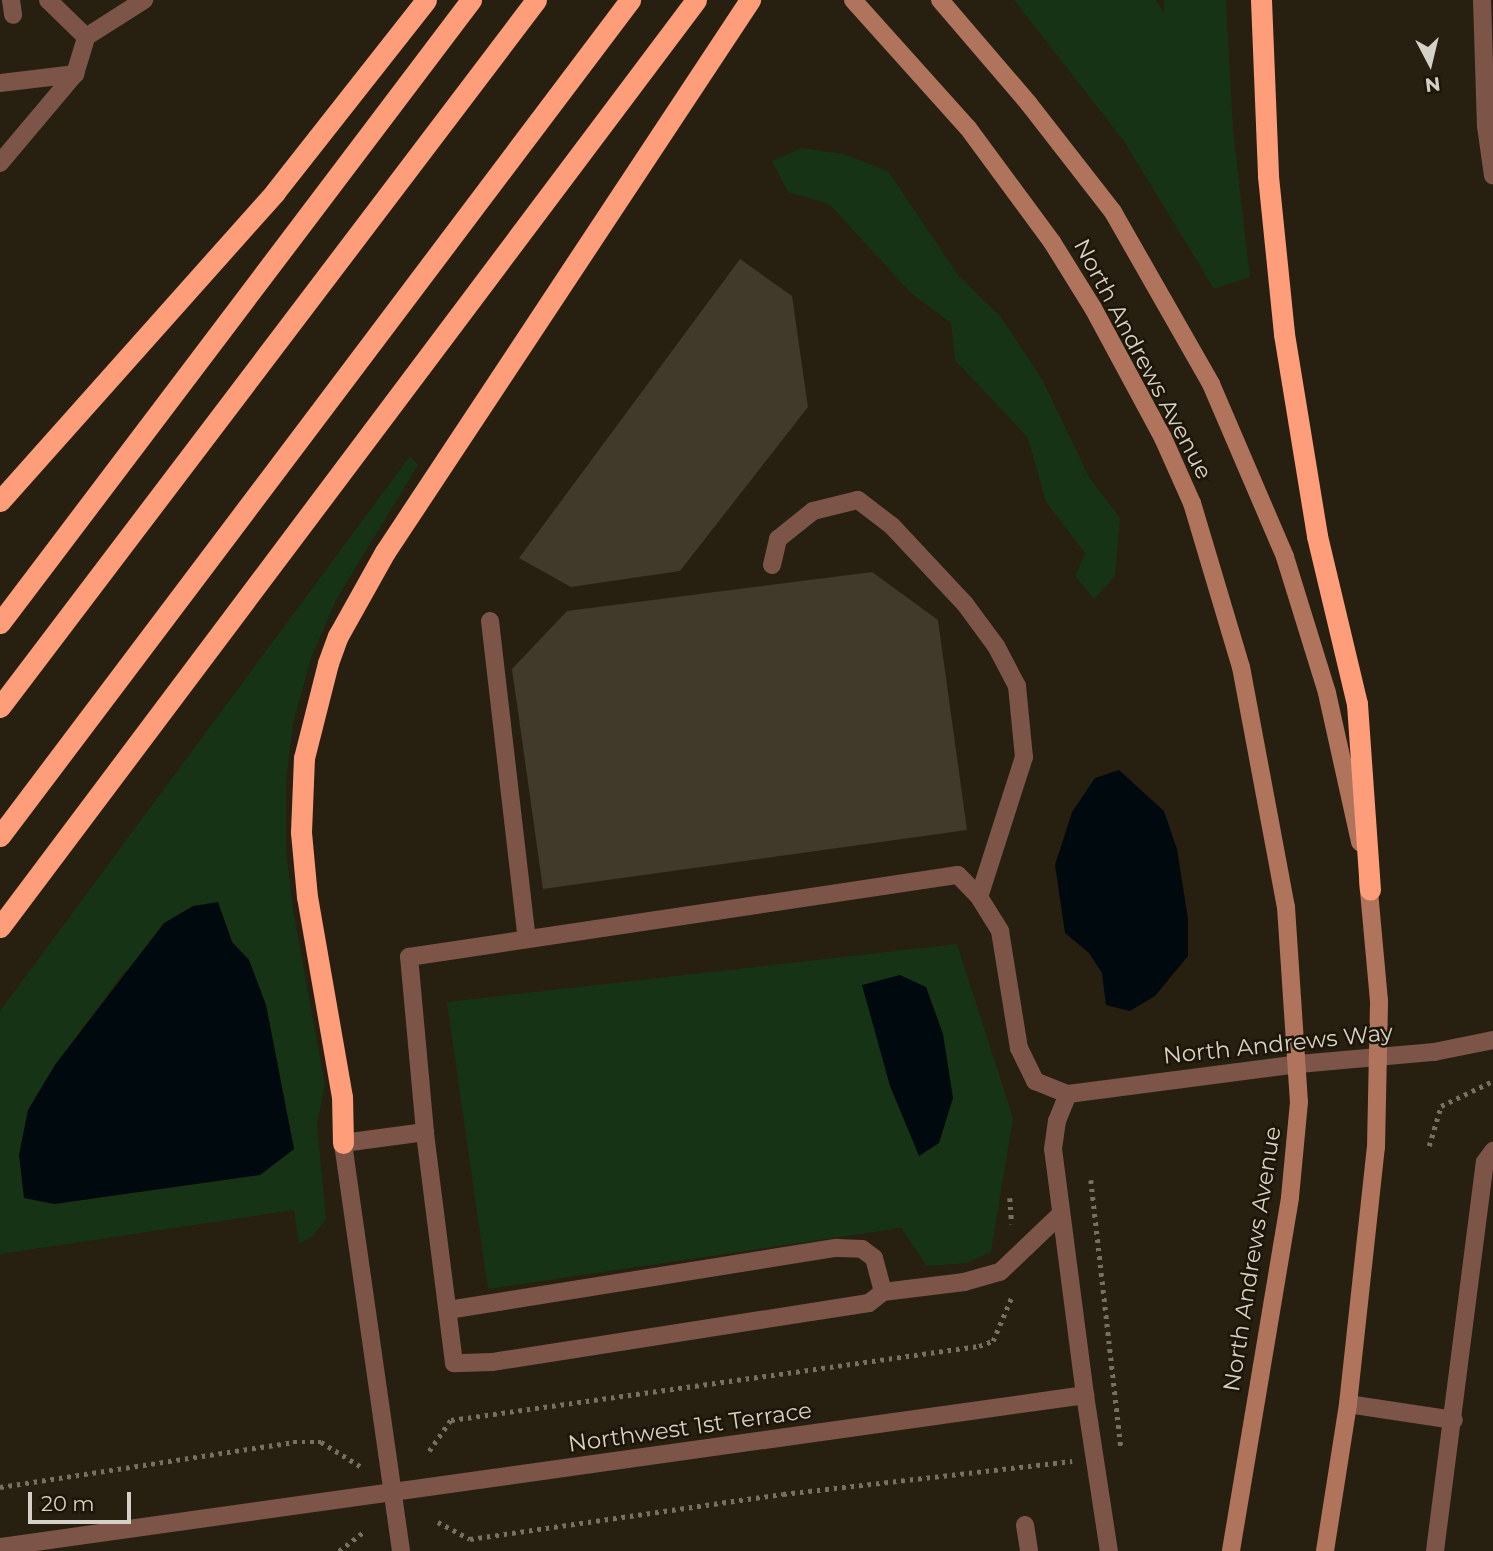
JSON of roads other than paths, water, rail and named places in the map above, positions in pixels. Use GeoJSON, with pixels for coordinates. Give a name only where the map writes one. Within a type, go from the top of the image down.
{"type":"FeatureCollection","features":[{"type":"Feature","properties":{"kind":"highway"},"geometry":{"type":"LineString","coordinates":[[0,500],[275,192],[426,0]]}},
{"type":"Feature","properties":{"kind":"highway"},"geometry":{"type":"LineString","coordinates":[[0,623],[471,0]]}},
{"type":"Feature","properties":{"kind":"highway"},"geometry":{"type":"LineString","coordinates":[[0,707],[536,0]]}},
{"type":"Feature","properties":{"kind":"highway"},"geometry":{"type":"LineString","coordinates":[[0,836],[630,0]]}},
{"type":"Feature","properties":{"kind":"highway"},"geometry":{"type":"LineString","coordinates":[[0,927],[696,0]]}},
{"type":"Feature","properties":{"kind":"highway"},"geometry":{"type":"LineString","coordinates":[[343,1143],[342,1097],[307,897],[301,832],[304,758],[328,663],[338,636],[385,552],[750,0]]}},
{"type":"Feature","properties":{"kind":"highway"},"geometry":{"type":"LineString","coordinates":[[1261,0],[1268,176],[1284,334],[1317,536],[1357,704],[1370,890]]}},
{"type":"Feature","properties":{"kind":"main road","name":"North Andrews Avenue"},"geometry":{"type":"LineString","coordinates":[[853,0],[968,128],[1052,242],[1163,438],[1192,503],[1235,643],[1261,755],[1286,907],[1299,1063],[1290,1198],[1231,1551]]}},
{"type":"Feature","properties":{"kind":"main road","name":"North Andrews Avenue"},"geometry":{"type":"LineString","coordinates":[[940,0],[1038,114],[1112,212],[1211,384],[1262,495],[1306,621],[1327,693],[1370,890],[1380,1058],[1373,1198],[1348,1404],[1325,1551]]}},
{"type":"Feature","properties":{"kind":"street"},"geometry":{"type":"LineString","coordinates":[[48,0],[86,37]]}},
{"type":"Feature","properties":{"kind":"street"},"geometry":{"type":"LineString","coordinates":[[0,163],[75,74],[86,37],[144,0]]}},
{"type":"Feature","properties":{"kind":"street"},"geometry":{"type":"LineString","coordinates":[[1482,0],[1493,176]]}},
{"type":"Feature","properties":{"kind":"street"},"geometry":{"type":"LineString","coordinates":[[0,83],[75,74]]}},
{"type":"Feature","properties":{"kind":"street"},"geometry":{"type":"LineString","coordinates":[[772,565],[778,539],[813,511],[858,500],[892,526],[965,604],[996,646],[1017,686],[1024,757],[979,897]]}},
{"type":"Feature","properties":{"kind":"street"},"geometry":{"type":"LineString","coordinates":[[490,621],[527,939]]}},
{"type":"Feature","properties":{"kind":"street"},"geometry":{"type":"LineString","coordinates":[[1061,1214],[1000,1272],[964,1282],[883,1292],[869,1303],[492,1362],[454,1363],[425,1132],[409,957],[958,876],[979,897],[1000,931],[1019,1048],[1034,1081],[1068,1094],[1057,1121],[1053,1149],[1085,1395],[1109,1551]]}},
{"type":"Feature","properties":{"kind":"street","name":"North Andrews Way"},"geometry":{"type":"LineString","coordinates":[[1068,1094],[1299,1063],[1380,1058],[1493,1040]]}},
{"type":"Feature","properties":{"kind":"street"},"geometry":{"type":"LineString","coordinates":[[401,1551],[343,1143],[425,1132]]}},
{"type":"Feature","properties":{"kind":"street"},"geometry":{"type":"LineString","coordinates":[[1435,1551],[1454,1420],[1485,1162],[1493,1152]]}},
{"type":"Feature","properties":{"kind":"street"},"geometry":{"type":"LineString","coordinates":[[448,1310],[837,1248],[862,1249],[874,1258],[883,1292]]}},
{"type":"Feature","properties":{"kind":"street","name":"Northwest 1st Terrace"},"geometry":{"type":"LineString","coordinates":[[0,1547],[1085,1395]]}},
{"type":"Feature","properties":{"kind":"street"},"geometry":{"type":"LineString","coordinates":[[1348,1404],[1454,1420]]}},
{"type":"Feature","properties":{"kind":"street"},"geometry":{"type":"LineString","coordinates":[[1025,1525],[1029,1551]]}}]}
